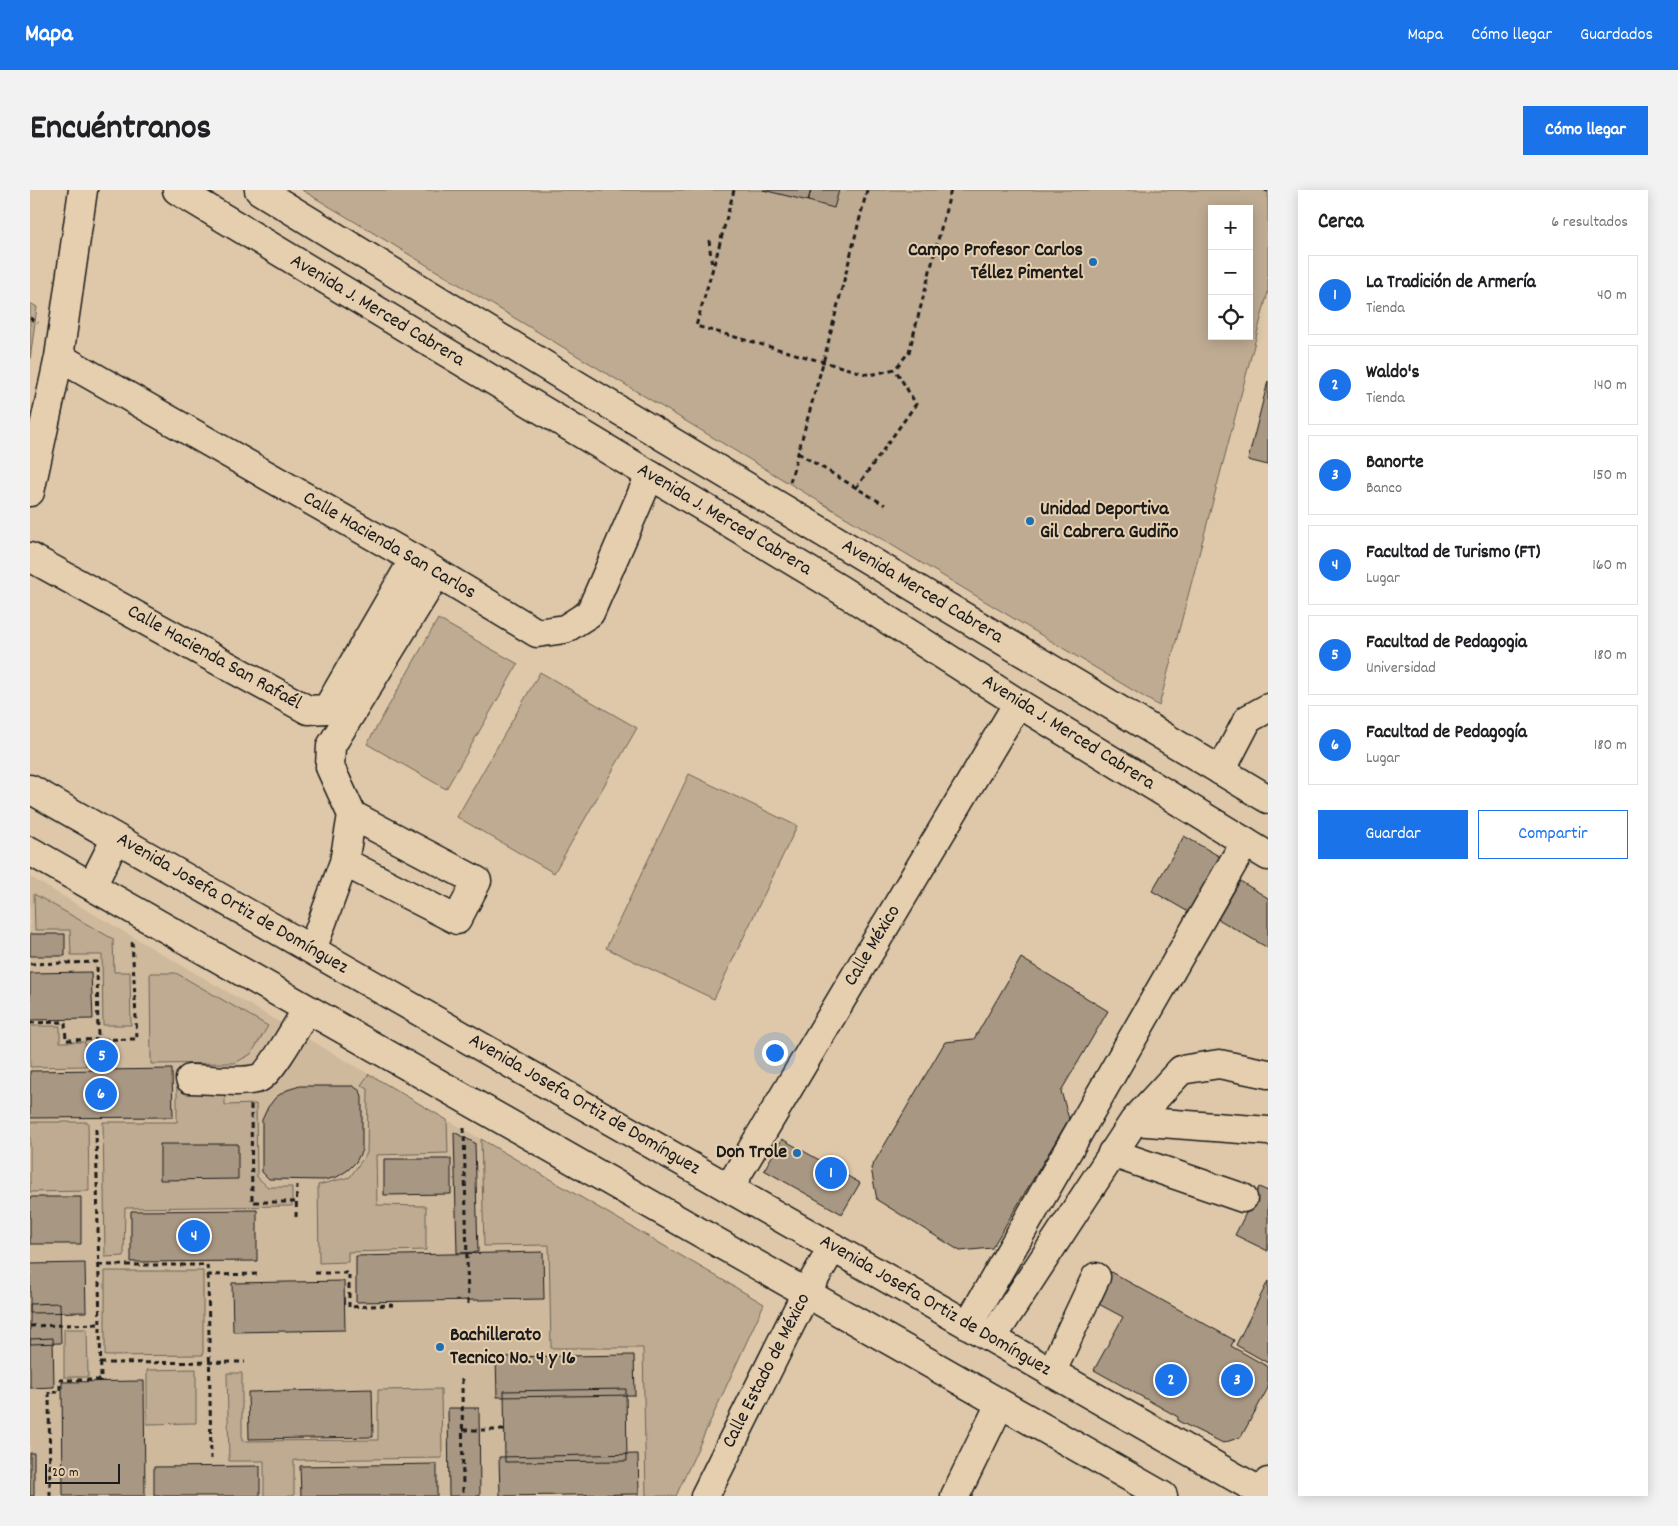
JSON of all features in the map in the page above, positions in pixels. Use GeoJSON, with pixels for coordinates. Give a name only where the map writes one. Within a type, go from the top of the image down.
{"type":"FeatureCollection","features":[{"type":"Feature","properties":{"kind":"street"},"geometry":{"type":"LineString","coordinates":[[30,492],[59,357],[84,190]]}},
{"type":"Feature","properties":{"kind":"street","name":"Avenida J. Merced Cabrera"},"geometry":{"type":"LineString","coordinates":[[177,190],[650,474],[1268,856]]}},
{"type":"Feature","properties":{"kind":"street","name":"Avenida J. Merced Cabrera"},"geometry":{"type":"LineString","coordinates":[[259,190],[576,385]]}},
{"type":"Feature","properties":{"kind":"street","name":"Calle Hacienda San Carlos"},"geometry":{"type":"LineString","coordinates":[[59,357],[414,558],[537,633],[565,629],[590,613],[650,474]]}},
{"type":"Feature","properties":{"kind":"street","name":"Avenida Merced Cabrera"},"geometry":{"type":"LineString","coordinates":[[576,385],[1268,799]]}},
{"type":"Feature","properties":{"kind":"street","name":"Calle Hacienda San Rafaél"},"geometry":{"type":"LineString","coordinates":[[30,557],[308,710],[327,709],[414,558]]}},
{"type":"Feature","properties":{"kind":"street"},"geometry":{"type":"LineString","coordinates":[[858,601],[881,567]]}},
{"type":"Feature","properties":{"kind":"street"},"geometry":{"type":"LineString","coordinates":[[312,950],[344,862],[352,815],[330,767],[331,746],[437,573]]}},
{"type":"Feature","properties":{"kind":"street","name":"Calle México"},"geometry":{"type":"LineString","coordinates":[[729,1188],[1018,703]]}},
{"type":"Feature","properties":{"kind":"street"},"geometry":{"type":"LineString","coordinates":[[1221,771],[1248,719],[1268,708]]}},
{"type":"Feature","properties":{"kind":"street","name":"Avenida Josefa Ortiz de Domínguez"},"geometry":{"type":"LineString","coordinates":[[30,789],[832,1248],[1265,1492]]}},
{"type":"Feature","properties":{"kind":"street"},"geometry":{"type":"LineString","coordinates":[[344,862],[457,920],[478,881],[352,815]]}},
{"type":"Feature","properties":{"kind":"street"},"geometry":{"type":"LineString","coordinates":[[92,886],[116,838]]}},
{"type":"Feature","properties":{"kind":"street"},"geometry":{"type":"LineString","coordinates":[[968,1325],[1245,842]]}},
{"type":"Feature","properties":{"kind":"street"},"geometry":{"type":"LineString","coordinates":[[30,851],[1163,1496]]}},
{"type":"Feature","properties":{"kind":"street"},"geometry":{"type":"LineString","coordinates":[[190,1078],[247,1080],[261,1077],[272,1065],[307,1009]]}},
{"type":"Feature","properties":{"kind":"street"},"geometry":{"type":"LineString","coordinates":[[992,1338],[1134,1121],[1181,1070],[1219,1064],[1268,1074]]}},
{"type":"Feature","properties":{"kind":"street"},"geometry":{"type":"LineString","coordinates":[[1134,1121],[1268,1131]]}},
{"type":"Feature","properties":{"kind":"street"},"geometry":{"type":"LineString","coordinates":[[1112,1153],[1243,1198]]}},
{"type":"Feature","properties":{"kind":"street","name":"Calle Estado de México"},"geometry":{"type":"LineString","coordinates":[[705,1496],[806,1293],[832,1248]]}},
{"type":"Feature","properties":{"kind":"street"},"geometry":{"type":"LineString","coordinates":[[1051,1372],[1096,1277]]}},
{"type":"Feature","properties":{"kind":"street"},"geometry":{"type":"LineString","coordinates":[[955,1496],[1000,1404]]}},
{"type":"Feature","properties":{"kind":"path"},"geometry":{"type":"LineString","coordinates":[[734,190],[696,326],[870,375],[895,369],[909,352],[951,190]]}},
{"type":"Feature","properties":{"kind":"path"},"geometry":{"type":"LineString","coordinates":[[787,491],[823,363],[867,190]]}},
{"type":"Feature","properties":{"kind":"path"},"geometry":{"type":"LineString","coordinates":[[709,240],[713,270]]}},
{"type":"Feature","properties":{"kind":"path"},"geometry":{"type":"LineString","coordinates":[[856,488],[916,404],[895,369]]}},
{"type":"Feature","properties":{"kind":"path"},"geometry":{"type":"LineString","coordinates":[[798,453],[885,505]]}},
{"type":"Feature","properties":{"kind":"path"},"geometry":{"type":"LineString","coordinates":[[30,1023],[65,1022],[66,1040],[137,1039],[130,908]]}},
{"type":"Feature","properties":{"kind":"path"},"geometry":{"type":"LineString","coordinates":[[30,964],[97,962],[98,1040]]}},
{"type":"Feature","properties":{"kind":"path"},"geometry":{"type":"LineString","coordinates":[[463,1098],[468,1304]]}},
{"type":"Feature","properties":{"kind":"path"},"geometry":{"type":"LineString","coordinates":[[251,1104],[252,1202],[296,1202]]}},
{"type":"Feature","properties":{"kind":"path"},"geometry":{"type":"LineString","coordinates":[[50,1496],[49,1392],[60,1392],[60,1380],[101,1380],[96,1129]]}},
{"type":"Feature","properties":{"kind":"path"},"geometry":{"type":"LineString","coordinates":[[296,1217],[297,1184]]}},
{"type":"Feature","properties":{"kind":"path"},"geometry":{"type":"LineString","coordinates":[[99,1265],[207,1265],[211,1459]]}},
{"type":"Feature","properties":{"kind":"path"},"geometry":{"type":"LineString","coordinates":[[315,1273],[349,1273],[349,1307],[392,1306]]}},
{"type":"Feature","properties":{"kind":"path"},"geometry":{"type":"LineString","coordinates":[[208,1275],[261,1274]]}},
{"type":"Feature","properties":{"kind":"path"},"geometry":{"type":"LineString","coordinates":[[30,1326],[100,1324]]}},
{"type":"Feature","properties":{"kind":"path"},"geometry":{"type":"LineString","coordinates":[[100,1363],[245,1362]]}},
{"type":"Feature","properties":{"kind":"path"},"geometry":{"type":"LineString","coordinates":[[462,1379],[463,1496]]}},
{"type":"Feature","properties":{"kind":"path"},"geometry":{"type":"LineString","coordinates":[[462,1430],[508,1430]]}},
{"type":"Feature","properties":{"kind":"shaded area","name":"Unidad Deportiva Gil Cabrera Gudiño"},"geometry":{"type":"Polygon","coordinates":[[[302,190],[1268,190],[1268,292],[1159,706],[302,190]]]}},
{"type":"Feature","properties":{"kind":"shaded area"},"geometry":{"type":"Polygon","coordinates":[[[30,303],[37,307],[30,360],[30,303]]]}},
{"type":"Feature","properties":{"kind":"shaded area"},"geometry":{"type":"Polygon","coordinates":[[[438,619],[518,664],[446,789],[367,744],[438,619]]]}},
{"type":"Feature","properties":{"kind":"shaded area"},"geometry":{"type":"Polygon","coordinates":[[[540,672],[637,728],[554,873],[457,817],[540,672]]]}},
{"type":"Feature","properties":{"kind":"shaded area"},"geometry":{"type":"Polygon","coordinates":[[[689,774],[797,826],[714,999],[606,948],[689,774]]]}},
{"type":"Feature","properties":{"kind":"shaded area"},"geometry":{"type":"Polygon","coordinates":[[[30,877],[764,1304],[676,1496],[30,1496],[30,877]]]}},
{"type":"Feature","properties":{"kind":"shaded area"},"geometry":{"type":"Polygon","coordinates":[[[34,894],[113,939],[114,972],[130,972],[131,1025],[103,1025],[102,955],[71,955],[70,930],[35,930],[34,894]]]}},
{"type":"Feature","properties":{"kind":"shaded area"},"geometry":{"type":"Polygon","coordinates":[[[150,973],[176,973],[268,1026],[251,1054],[235,1063],[151,1064],[150,973]]]}},
{"type":"Feature","properties":{"kind":"shaded area"},"geometry":{"type":"Polygon","coordinates":[[[30,1026],[60,1026],[60,1042],[85,1042],[86,1066],[30,1067],[30,1026]]]}},
{"type":"Feature","properties":{"kind":"shaded area"},"geometry":{"type":"Polygon","coordinates":[[[369,1074],[447,1120],[448,1153],[376,1155],[377,1205],[426,1206],[426,1250],[348,1252],[348,1262],[319,1263],[318,1185],[350,1177],[367,1153],[368,1089],[361,1085],[369,1074]]]}},
{"type":"Feature","properties":{"kind":"shaded area"},"geometry":{"type":"Polygon","coordinates":[[[225,1084],[225,1105],[256,1104],[257,1177],[268,1187],[292,1187],[292,1206],[125,1208],[124,1256],[105,1257],[103,1122],[177,1122],[177,1085],[225,1084]]]}},
{"type":"Feature","properties":{"kind":"shaded area"},"geometry":{"type":"Polygon","coordinates":[[[30,1122],[88,1122],[89,1191],[30,1192],[30,1122]]]}},
{"type":"Feature","properties":{"kind":"shaded area"},"geometry":{"type":"Polygon","coordinates":[[[481,1139],[764,1304],[676,1496],[646,1496],[643,1348],[551,1348],[549,1245],[484,1246],[481,1139]]]}},
{"type":"Feature","properties":{"kind":"shaded area"},"geometry":{"type":"Polygon","coordinates":[[[105,1271],[203,1271],[203,1355],[105,1356],[105,1271]]]}},
{"type":"Feature","properties":{"kind":"shaded area"},"geometry":{"type":"Polygon","coordinates":[[[64,1329],[87,1329],[88,1377],[64,1377],[64,1329]]]}},
{"type":"Feature","properties":{"kind":"shaded area"},"geometry":{"type":"Polygon","coordinates":[[[196,1369],[196,1423],[147,1424],[147,1370],[196,1369]]]}},
{"type":"Feature","properties":{"kind":"shaded area"},"geometry":{"type":"Polygon","coordinates":[[[227,1373],[242,1373],[242,1441],[378,1440],[378,1390],[441,1389],[442,1458],[294,1460],[294,1496],[264,1496],[264,1461],[229,1461],[227,1373]]]}},
{"type":"Feature","properties":{"kind":"building"},"geometry":{"type":"Polygon","coordinates":[[[763,190],[811,190],[808,201],[763,190]]]}},
{"type":"Feature","properties":{"kind":"building"},"geometry":{"type":"Polygon","coordinates":[[[811,190],[839,190],[834,208],[808,201],[811,190]]]}},
{"type":"Feature","properties":{"kind":"building"},"geometry":{"type":"Polygon","coordinates":[[[1268,381],[1268,465],[1248,460],[1268,381]]]}},
{"type":"Feature","properties":{"kind":"building"},"geometry":{"type":"Polygon","coordinates":[[[1184,836],[1224,859],[1192,914],[1152,891],[1184,836]]]}},
{"type":"Feature","properties":{"kind":"building"},"geometry":{"type":"Polygon","coordinates":[[[1240,881],[1268,898],[1268,948],[1218,919],[1240,881]]]}},
{"type":"Feature","properties":{"kind":"building"},"geometry":{"type":"Polygon","coordinates":[[[30,934],[65,934],[65,956],[30,956],[30,934]]]}},
{"type":"Feature","properties":{"kind":"building"},"geometry":{"type":"Polygon","coordinates":[[[1021,958],[1108,1011],[1061,1091],[1069,1119],[992,1248],[960,1251],[877,1200],[871,1168],[945,1042],[974,1039],[1021,958]]]}},
{"type":"Feature","properties":{"kind":"building"},"geometry":{"type":"Polygon","coordinates":[[[91,972],[93,1019],[30,1020],[30,973],[91,972]]]}},
{"type":"Feature","properties":{"kind":"building"},"geometry":{"type":"Polygon","coordinates":[[[172,1069],[173,1117],[30,1118],[30,1071],[172,1069]]]}},
{"type":"Feature","properties":{"kind":"building"},"geometry":{"type":"Polygon","coordinates":[[[300,1086],[353,1086],[360,1091],[362,1096],[362,1150],[356,1162],[337,1177],[324,1180],[269,1179],[262,1172],[262,1120],[268,1107],[276,1097],[287,1090],[300,1086]]]}},
{"type":"Feature","properties":{"kind":"building"},"geometry":{"type":"Polygon","coordinates":[[[454,1132],[475,1143],[478,1252],[457,1253],[454,1132]]]}},
{"type":"Feature","properties":{"kind":"building"},"geometry":{"type":"Polygon","coordinates":[[[782,1139],[860,1183],[842,1214],[764,1170],[782,1139]]]}},
{"type":"Feature","properties":{"kind":"building"},"geometry":{"type":"Polygon","coordinates":[[[160,1144],[238,1144],[238,1179],[160,1180],[160,1144]]]}},
{"type":"Feature","properties":{"kind":"building"},"geometry":{"type":"Polygon","coordinates":[[[384,1159],[451,1159],[451,1194],[384,1195],[384,1159]]]}},
{"type":"Feature","properties":{"kind":"building"},"geometry":{"type":"Polygon","coordinates":[[[1259,1187],[1268,1191],[1268,1251],[1235,1235],[1259,1187]]]}},
{"type":"Feature","properties":{"kind":"building"},"geometry":{"type":"Polygon","coordinates":[[[30,1197],[81,1197],[81,1244],[30,1244],[30,1197]]]}},
{"type":"Feature","properties":{"kind":"building"},"geometry":{"type":"Polygon","coordinates":[[[257,1210],[257,1261],[131,1262],[131,1211],[257,1210]]]}},
{"type":"Feature","properties":{"kind":"building"},"geometry":{"type":"Polygon","coordinates":[[[543,1252],[544,1299],[356,1302],[356,1256],[543,1252]]]}},
{"type":"Feature","properties":{"kind":"building"},"geometry":{"type":"Polygon","coordinates":[[[85,1263],[86,1312],[30,1313],[30,1264],[85,1263]]]}},
{"type":"Feature","properties":{"kind":"building"},"geometry":{"type":"Polygon","coordinates":[[[1109,1271],[1234,1340],[1231,1346],[1268,1367],[1268,1388],[1241,1437],[1223,1443],[1178,1421],[1178,1417],[1094,1370],[1123,1317],[1093,1301],[1109,1271]]]}},
{"type":"Feature","properties":{"kind":"building"},"geometry":{"type":"Polygon","coordinates":[[[344,1281],[345,1330],[233,1332],[232,1283],[344,1281]]]}},
{"type":"Feature","properties":{"kind":"building"},"geometry":{"type":"Polygon","coordinates":[[[1268,1281],[1268,1363],[1236,1345],[1268,1281]]]}},
{"type":"Feature","properties":{"kind":"building"},"geometry":{"type":"Polygon","coordinates":[[[60,1303],[61,1343],[30,1344],[30,1304],[60,1303]]]}},
{"type":"Feature","properties":{"kind":"building"},"geometry":{"type":"Polygon","coordinates":[[[53,1338],[54,1387],[30,1388],[30,1339],[53,1338]]]}},
{"type":"Feature","properties":{"kind":"building"},"geometry":{"type":"Polygon","coordinates":[[[634,1355],[635,1395],[497,1397],[496,1357],[634,1355]]]}},
{"type":"Feature","properties":{"kind":"building"},"geometry":{"type":"Polygon","coordinates":[[[144,1381],[145,1496],[63,1496],[62,1382],[144,1381]]]}},
{"type":"Feature","properties":{"kind":"building"},"geometry":{"type":"Polygon","coordinates":[[[372,1389],[373,1437],[249,1439],[248,1392],[372,1389]]]}},
{"type":"Feature","properties":{"kind":"building"},"geometry":{"type":"Polygon","coordinates":[[[626,1389],[627,1461],[505,1462],[504,1391],[626,1389]]]}},
{"type":"Feature","properties":{"kind":"building"},"geometry":{"type":"Polygon","coordinates":[[[448,1408],[479,1408],[480,1496],[449,1496],[448,1408]]]}},
{"type":"Feature","properties":{"kind":"building"},"geometry":{"type":"Polygon","coordinates":[[[30,1453],[34,1453],[34,1496],[30,1496],[30,1453]]]}},
{"type":"Feature","properties":{"kind":"building"},"geometry":{"type":"Polygon","coordinates":[[[638,1454],[639,1494],[500,1496],[499,1457],[638,1454]]]}},
{"type":"Feature","properties":{"kind":"building"},"geometry":{"type":"Polygon","coordinates":[[[437,1464],[437,1496],[301,1496],[300,1466],[437,1464]]]}},
{"type":"Feature","properties":{"kind":"building"},"geometry":{"type":"Polygon","coordinates":[[[260,1466],[260,1496],[154,1496],[154,1467],[260,1466]]]}},
{"type":"Feature","properties":{"kind":"place","name":"Campo Profesor Carlos Téllez Pimentel"},"geometry":{"type":"Point","coordinates":[1093,262]}},
{"type":"Feature","properties":{"kind":"place","name":"Unidad Deportiva Gil Cabrera Gudiño"},"geometry":{"type":"Point","coordinates":[1030,521]}},
{"type":"Feature","properties":{"kind":"place","name":"Facultad de Pedagogia"},"geometry":{"type":"Point","coordinates":[102,1056]}},
{"type":"Feature","properties":{"kind":"place","name":"Facultad de Pedagogía"},"geometry":{"type":"Point","coordinates":[101,1094]}},
{"type":"Feature","properties":{"kind":"place","name":"Don Trole"},"geometry":{"type":"Point","coordinates":[797,1153]}},
{"type":"Feature","properties":{"kind":"place","name":"La Tradición de Armería"},"geometry":{"type":"Point","coordinates":[831,1173]}},
{"type":"Feature","properties":{"kind":"place","name":"Facultad de Turismo (FT)"},"geometry":{"type":"Point","coordinates":[194,1236]}},
{"type":"Feature","properties":{"kind":"place","name":"Bachillerato Tecnico No. 4 y 16"},"geometry":{"type":"Point","coordinates":[440,1347]}},
{"type":"Feature","properties":{"kind":"place","name":"Waldo's"},"geometry":{"type":"Point","coordinates":[1171,1380]}},
{"type":"Feature","properties":{"kind":"place","name":"Banorte"},"geometry":{"type":"Point","coordinates":[1237,1380]}}]}
